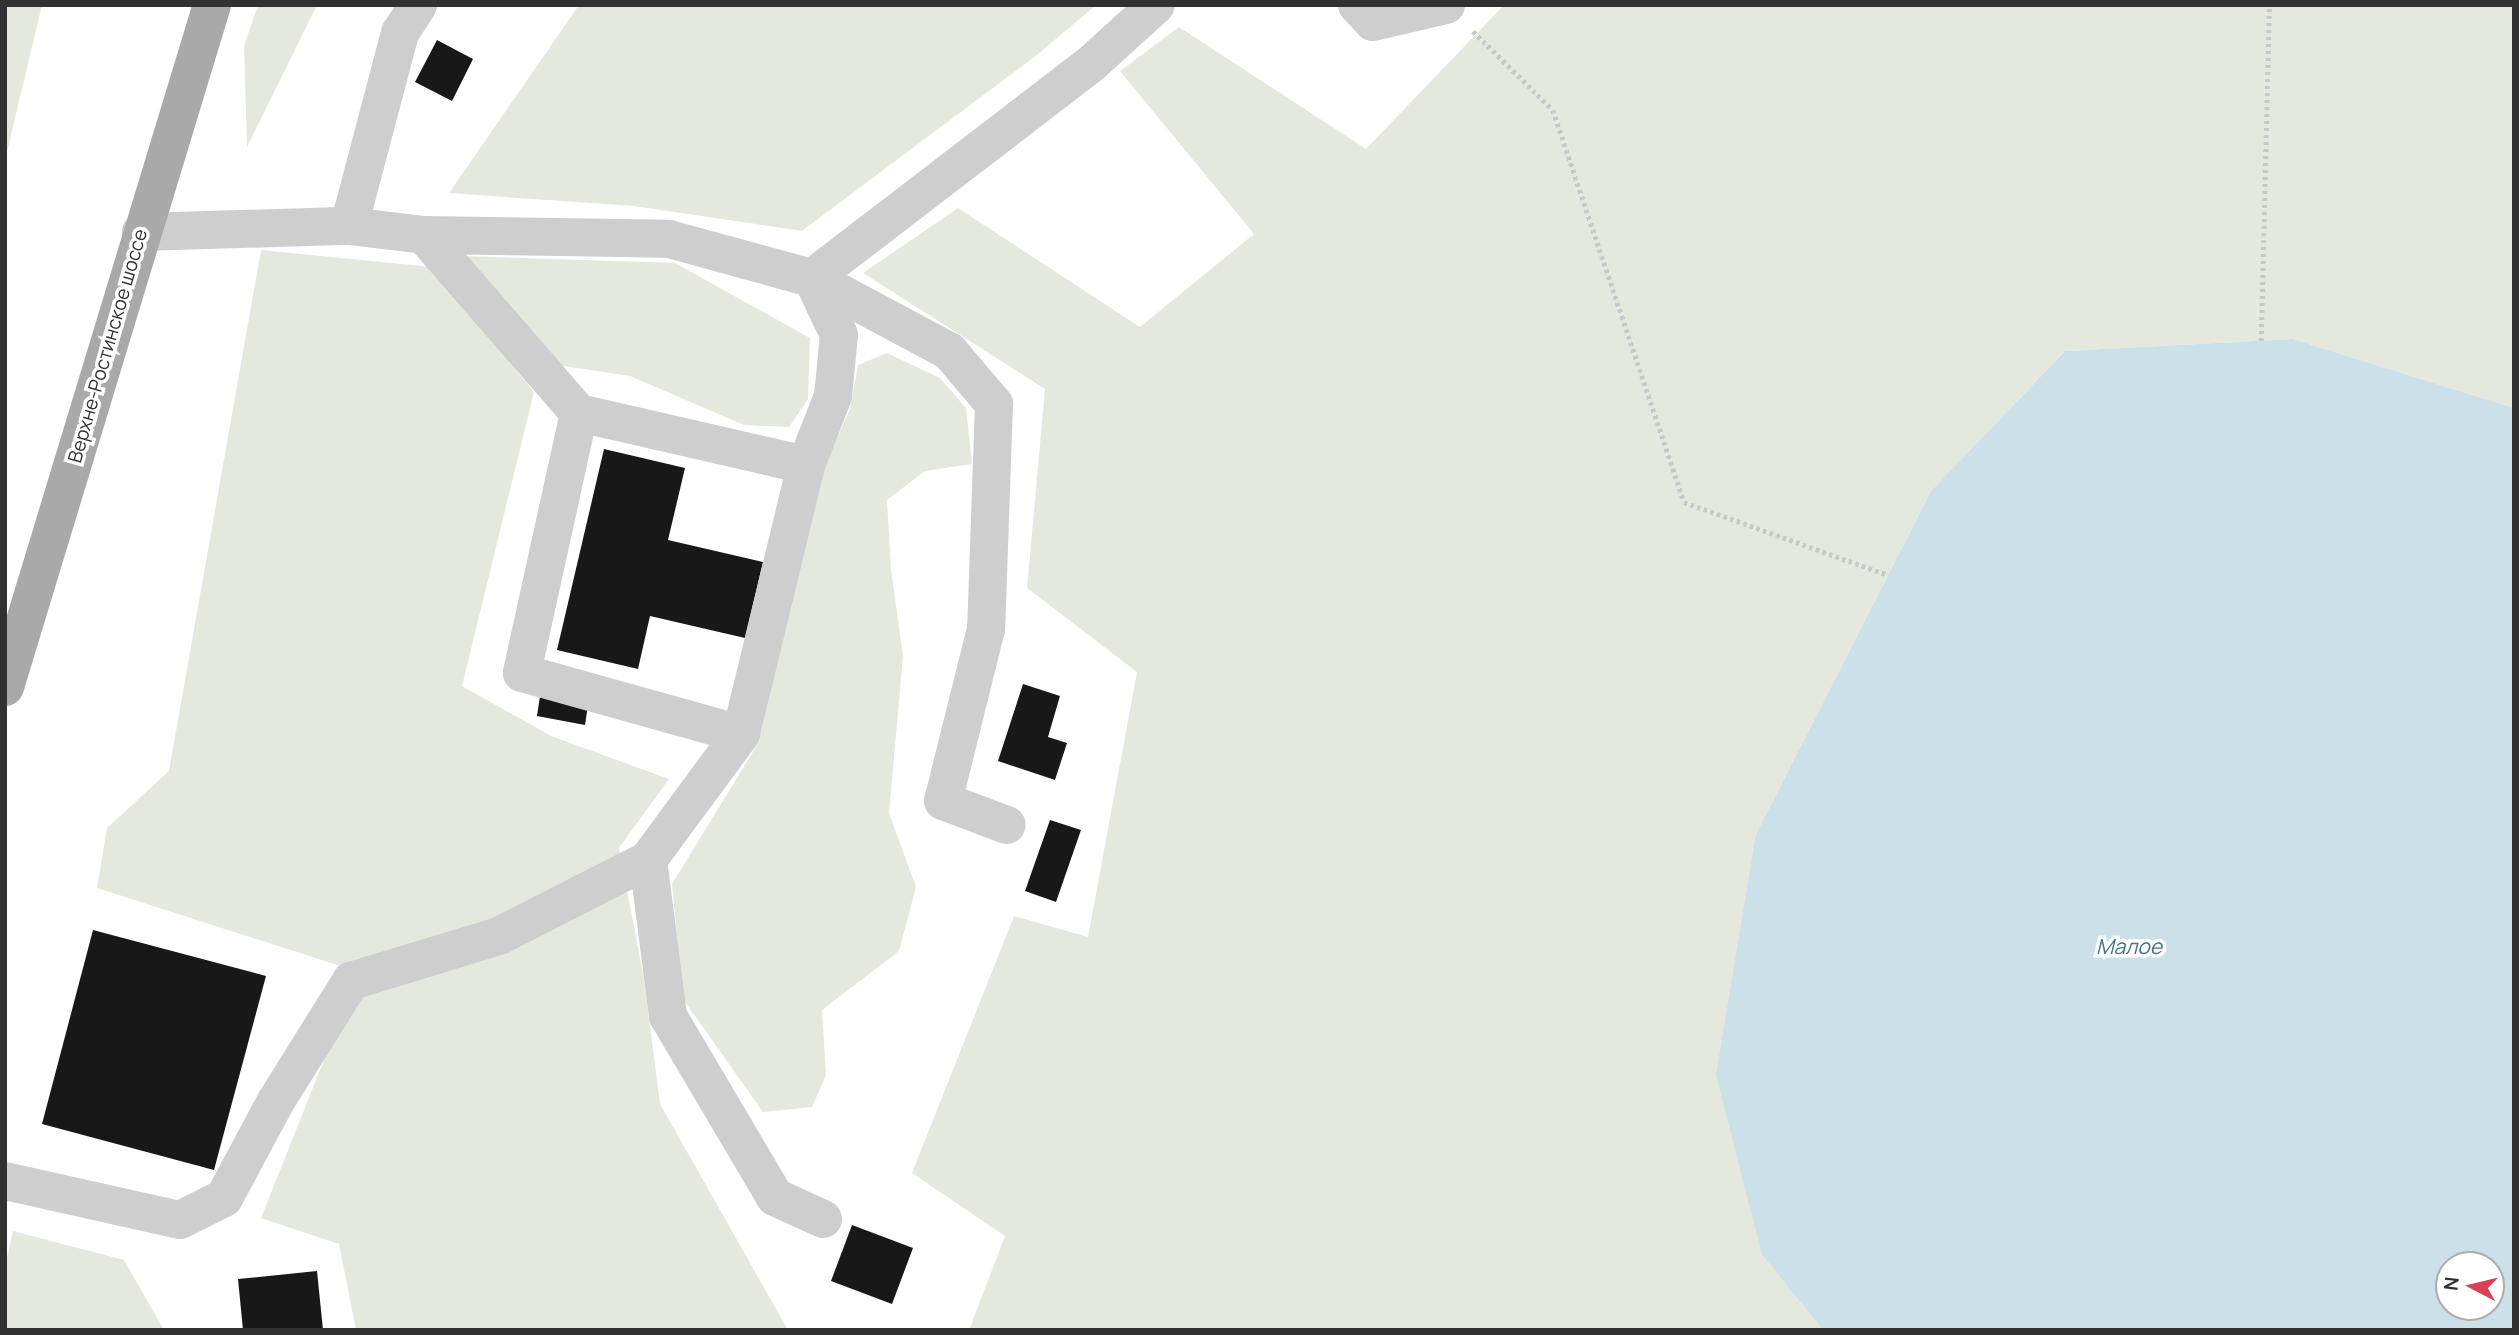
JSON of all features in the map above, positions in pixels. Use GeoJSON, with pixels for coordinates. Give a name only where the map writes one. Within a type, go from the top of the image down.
{"type":"FeatureCollection","features":[{"type":"Feature","properties":{"kind":"main road","name":"Верхне-Ростинское шоссе"},"geometry":{"type":"LineString","coordinates":[[5,687],[212,5]]}},
{"type":"Feature","properties":{"kind":"lane"},"geometry":{"type":"LineString","coordinates":[[349,226],[400,33],[418,5]]}},
{"type":"Feature","properties":{"kind":"lane"},"geometry":{"type":"LineString","coordinates":[[812,278],[1092,63],[1156,5]]}},
{"type":"Feature","properties":{"kind":"lane"},"geometry":{"type":"LineString","coordinates":[[1357,5],[1373,22],[1456,15]]}},
{"type":"Feature","properties":{"kind":"lane"},"geometry":{"type":"LineString","coordinates":[[141,232],[349,226],[424,235],[669,239],[812,278],[949,351],[994,404],[986,629],[943,801],[1007,825]]}},
{"type":"Feature","properties":{"kind":"lane"},"geometry":{"type":"LineString","coordinates":[[424,235],[579,413],[806,465]]}},
{"type":"Feature","properties":{"kind":"lane"},"geometry":{"type":"LineString","coordinates":[[5,1181],[180,1220],[213,1204],[224,1198],[276,1101],[351,981],[499,936],[648,860],[741,734],[806,465],[833,396],[839,334],[812,278]]}},
{"type":"Feature","properties":{"kind":"lane"},"geometry":{"type":"LineString","coordinates":[[579,413],[522,673],[741,734]]}},
{"type":"Feature","properties":{"kind":"lane"},"geometry":{"type":"LineString","coordinates":[[648,860],[668,1016],[775,1197],[823,1219]]}},
{"type":"Feature","properties":{"kind":"path"},"geometry":{"type":"LineString","coordinates":[[2261,341],[2269,5]]}},
{"type":"Feature","properties":{"kind":"path"},"geometry":{"type":"LineString","coordinates":[[1456,15],[1553,110],[1684,502],[1888,575]]}},
{"type":"Feature","properties":{"kind":"shaded area"},"geometry":{"type":"Polygon","coordinates":[[[5,5],[42,5],[6,156],[5,156],[5,5]]]}},
{"type":"Feature","properties":{"kind":"shaded area"},"geometry":{"type":"Polygon","coordinates":[[[258,5],[317,5],[247,147],[244,46],[258,5]]]}},
{"type":"Feature","properties":{"kind":"shaded area"},"geometry":{"type":"Polygon","coordinates":[[[579,5],[1096,5],[1037,55],[802,231],[634,206],[449,193],[579,5]]]}},
{"type":"Feature","properties":{"kind":"shaded area"},"geometry":{"type":"Polygon","coordinates":[[[1504,5],[2514,5],[2514,408],[2293,339],[2065,351],[1931,491],[1756,834],[1762,1255],[1823,1330],[969,1330],[1005,1236],[912,1173],[1014,916],[1088,937],[1137,672],[1027,588],[1045,389],[863,273],[958,208],[1140,327],[1254,234],[1120,71],[1179,27],[1366,149],[1504,5]]]}},
{"type":"Feature","properties":{"kind":"shaded area"},"geometry":{"type":"Polygon","coordinates":[[[261,250],[432,267],[534,392],[462,686],[551,736],[669,779],[619,848],[644,979],[660,1104],[788,1330],[356,1330],[339,1244],[261,1218],[359,972],[97,888],[107,828],[169,771],[261,250]]]}},
{"type":"Feature","properties":{"kind":"shaded area"},"geometry":{"type":"Polygon","coordinates":[[[463,256],[675,263],[810,338],[808,399],[789,427],[744,425],[630,376],[557,365],[463,256]]]}},
{"type":"Feature","properties":{"kind":"shaded area"},"geometry":{"type":"Polygon","coordinates":[[[887,353],[940,378],[966,408],[972,464],[925,471],[887,500],[891,569],[903,656],[889,813],[916,887],[899,951],[822,1010],[826,1075],[812,1107],[763,1112],[683,999],[672,884],[759,742],[822,472],[850,409],[858,365],[887,353]]]}},
{"type":"Feature","properties":{"kind":"shaded area"},"geometry":{"type":"Polygon","coordinates":[[[13,1231],[124,1260],[164,1330],[5,1330],[5,1267],[13,1231]]]}},
{"type":"Feature","properties":{"kind":"water","name":"Малое"},"geometry":{"type":"Polygon","coordinates":[[[2293,339],[2514,408],[2514,1330],[1823,1330],[1762,1255],[1716,1075],[1756,834],[1931,491],[2065,351],[2293,339]]]}},
{"type":"Feature","properties":{"kind":"building"},"geometry":{"type":"Polygon","coordinates":[[[437,40],[473,59],[452,101],[415,82],[437,40]]]}},
{"type":"Feature","properties":{"kind":"building"},"geometry":{"type":"Polygon","coordinates":[[[604,449],[685,468],[668,540],[763,562],[745,638],[650,616],[638,669],[557,650],[604,449]]]}},
{"type":"Feature","properties":{"kind":"building"},"geometry":{"type":"Polygon","coordinates":[[[1023,684],[1060,696],[1048,737],[1067,743],[1055,780],[998,761],[1023,684]]]}},
{"type":"Feature","properties":{"kind":"building"},"geometry":{"type":"Polygon","coordinates":[[[540,696],[588,705],[585,725],[537,716],[540,696]]]}},
{"type":"Feature","properties":{"kind":"building"},"geometry":{"type":"Polygon","coordinates":[[[1050,820],[1081,830],[1056,902],[1025,891],[1050,820]]]}},
{"type":"Feature","properties":{"kind":"building"},"geometry":{"type":"Polygon","coordinates":[[[93,930],[266,976],[214,1170],[42,1124],[93,930]]]}},
{"type":"Feature","properties":{"kind":"building"},"geometry":{"type":"Polygon","coordinates":[[[852,1225],[913,1248],[892,1304],[831,1281],[852,1225]]]}},
{"type":"Feature","properties":{"kind":"building"},"geometry":{"type":"Polygon","coordinates":[[[317,1271],[323,1330],[243,1330],[238,1279],[317,1271]]]}}]}
